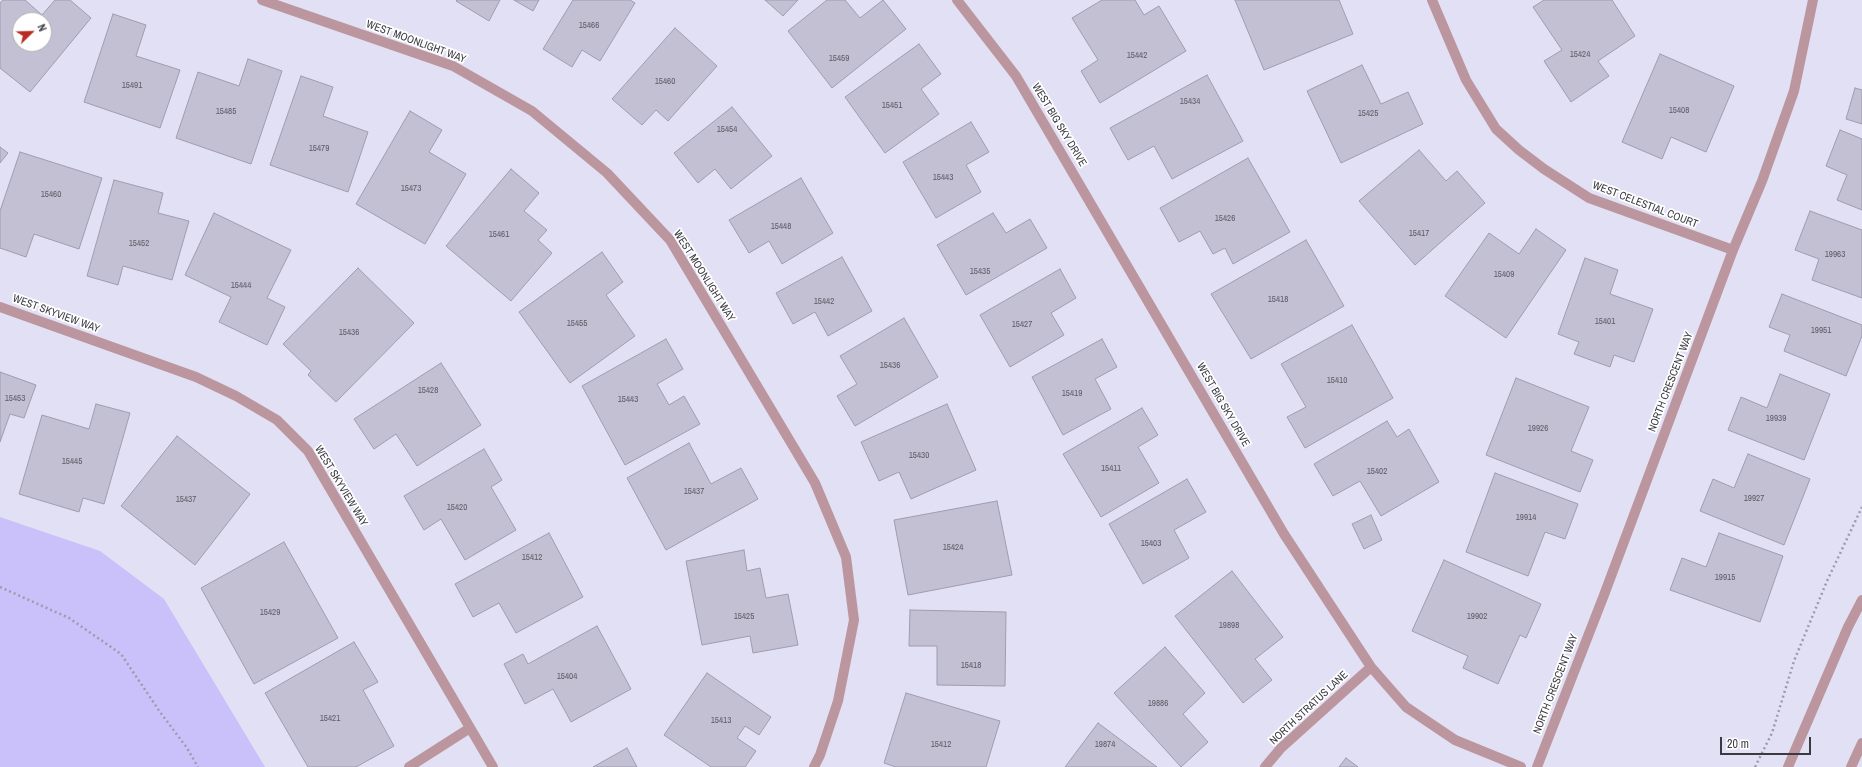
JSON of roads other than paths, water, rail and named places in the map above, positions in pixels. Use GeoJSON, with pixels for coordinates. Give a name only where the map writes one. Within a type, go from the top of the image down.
{"type":"FeatureCollection","features":[{"type":"Feature","properties":{"kind":"street","name":"WEST MOONLIGHT WAY"},"geometry":{"type":"LineString","coordinates":[[262,0],[453,66],[532,111],[607,173],[670,240],[815,483],[846,557],[854,620],[838,702],[820,755],[814,767]]}},
{"type":"Feature","properties":{"kind":"street","name":"WEST BIG SKY DRIVE"},"geometry":{"type":"LineString","coordinates":[[957,0],[1016,76],[1284,534],[1371,667],[1406,707],[1455,740],[1521,767]]}},
{"type":"Feature","properties":{"kind":"street","name":"WEST CELESTIAL COURT"},"geometry":{"type":"LineString","coordinates":[[1432,0],[1466,80],[1496,129],[1519,150],[1544,169],[1589,198],[1734,250]]}},
{"type":"Feature","properties":{"kind":"street","name":"NORTH CRESCENT WAY"},"geometry":{"type":"LineString","coordinates":[[1537,767],[1604,595],[1734,250],[1762,181],[1794,92],[1813,0]]}},
{"type":"Feature","properties":{"kind":"street","name":"WEST SKYVIEW WAY"},"geometry":{"type":"LineString","coordinates":[[0,307],[196,377],[236,396],[277,420],[308,451],[493,767]]}},
{"type":"Feature","properties":{"kind":"street"},"geometry":{"type":"LineString","coordinates":[[1788,767],[1848,627],[1862,600]]}},
{"type":"Feature","properties":{"kind":"street","name":"NORTH STRATUS LANE"},"geometry":{"type":"LineString","coordinates":[[1265,767],[1281,748],[1371,667]]}},
{"type":"Feature","properties":{"kind":"street"},"geometry":{"type":"LineString","coordinates":[[409,767],[470,728]]}},
{"type":"Feature","properties":{"kind":"street"},"geometry":{"type":"LineString","coordinates":[[1851,767],[1862,743]]}}]}
